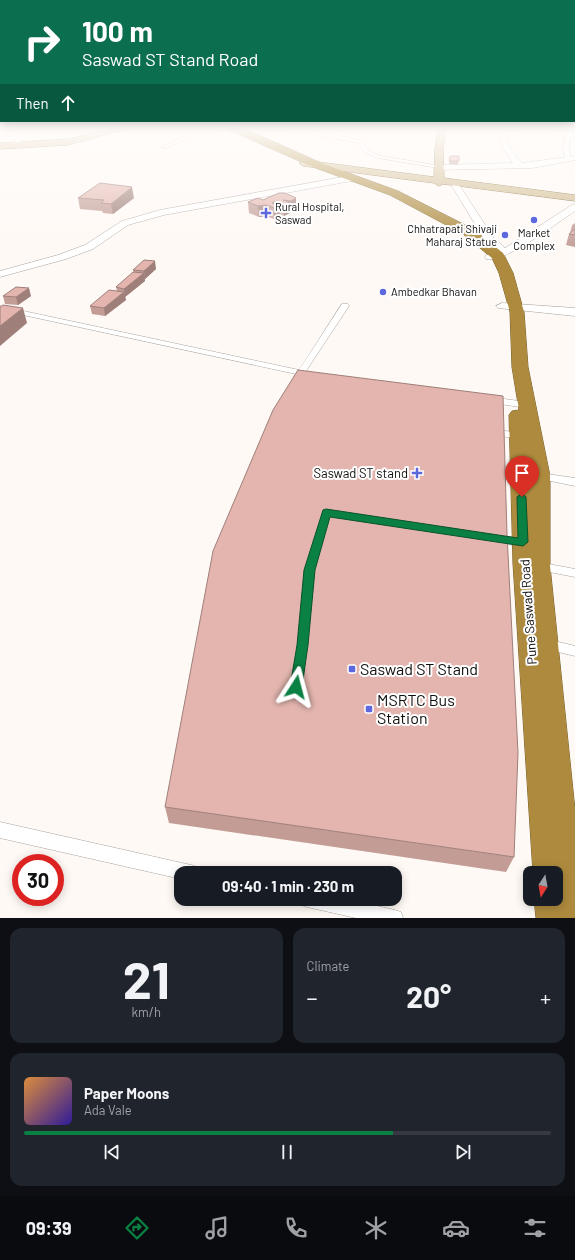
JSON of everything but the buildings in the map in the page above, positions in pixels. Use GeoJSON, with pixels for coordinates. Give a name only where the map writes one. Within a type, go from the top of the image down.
{"type":"FeatureCollection","features":[{"type":"Feature","properties":{"kind":"highway"},"geometry":{"type":"LineString","coordinates":[[320,169],[394,193],[467,231],[497,252]]}},
{"type":"Feature","properties":{"kind":"highway"},"geometry":{"type":"LineString","coordinates":[[331,169],[497,252]]}},
{"type":"Feature","properties":{"kind":"highway","name":"Pune Saswad Road"},"geometry":{"type":"LineString","coordinates":[[497,252],[496,272],[510,309],[509,343],[512,378],[522,405],[519,436],[529,558],[548,866]]}},
{"type":"Feature","properties":{"kind":"highway"},"geometry":{"type":"LineString","coordinates":[[522,405],[540,476],[529,558]]}},
{"type":"Feature","properties":{"kind":"highway","name":"Pune Saswad Road"},"geometry":{"type":"LineString","coordinates":[[529,558],[546,644],[570,918]]}},
{"type":"Feature","properties":{"kind":"highway"},"geometry":{"type":"LineString","coordinates":[[551,906],[552,918]]}},
{"type":"Feature","properties":{"kind":"main road"},"geometry":{"type":"LineString","coordinates":[[331,169],[439,182]]}},
{"type":"Feature","properties":{"kind":"main road"},"geometry":{"type":"LineString","coordinates":[[338,169],[575,200]]}},
{"type":"Feature","properties":{"kind":"main road"},"geometry":{"type":"LineString","coordinates":[[438,169],[439,182]]}},
{"type":"Feature","properties":{"kind":"street"},"geometry":{"type":"LineString","coordinates":[[0,274],[62,257],[89,247],[112,230],[137,219],[163,212],[349,179]]}},
{"type":"Feature","properties":{"kind":"street"},"geometry":{"type":"LineString","coordinates":[[459,185],[485,228],[489,240],[497,252],[575,207]]}},
{"type":"Feature","properties":{"kind":"street"},"geometry":{"type":"LineString","coordinates":[[293,387],[344,306]]}},
{"type":"Feature","properties":{"kind":"street"},"geometry":{"type":"LineString","coordinates":[[0,308],[316,375]]}},
{"type":"Feature","properties":{"kind":"street"},"geometry":{"type":"LineString","coordinates":[[510,309],[575,312]]}},
{"type":"Feature","properties":{"kind":"street"},"geometry":{"type":"LineString","coordinates":[[510,309],[575,316]]}},
{"type":"Feature","properties":{"kind":"street"},"geometry":{"type":"LineString","coordinates":[[478,399],[522,405]]}},
{"type":"Feature","properties":{"kind":"street"},"geometry":{"type":"LineString","coordinates":[[484,431],[519,436]]}},
{"type":"Feature","properties":{"kind":"street"},"geometry":{"type":"LineString","coordinates":[[540,476],[575,482]]}},
{"type":"Feature","properties":{"kind":"street"},"geometry":{"type":"LineString","coordinates":[[480,536],[529,558],[575,573]]}},
{"type":"Feature","properties":{"kind":"street"},"geometry":{"type":"LineString","coordinates":[[546,644],[575,651]]}},
{"type":"Feature","properties":{"kind":"street"},"geometry":{"type":"LineString","coordinates":[[0,830],[174,869]]}},
{"type":"Feature","properties":{"kind":"street"},"geometry":{"type":"LineString","coordinates":[[339,906],[395,918]]}},
{"type":"Feature","properties":{"kind":"place","name":"Rural Hospital, Saswad"},"geometry":{"type":"Point","coordinates":[266,213]}},
{"type":"Feature","properties":{"kind":"place","name":"Market Complex"},"geometry":{"type":"Point","coordinates":[534,220]}},
{"type":"Feature","properties":{"kind":"place","name":"Chhatrapati Shivaji Maharaj Statue"},"geometry":{"type":"Point","coordinates":[505,235]}},
{"type":"Feature","properties":{"kind":"place","name":"Ambedkar Bhavan"},"geometry":{"type":"Point","coordinates":[383,292]}},
{"type":"Feature","properties":{"kind":"place","name":"Saswad ST stand"},"geometry":{"type":"Point","coordinates":[417,473]}},
{"type":"Feature","properties":{"kind":"place","name":"Saswad ST Stand"},"geometry":{"type":"Point","coordinates":[352,669]}},
{"type":"Feature","properties":{"kind":"place","name":"MSRTC Bus Station"},"geometry":{"type":"Point","coordinates":[369,709]}},
{"type":"Feature","properties":{"kind":"route"},"geometry":{"type":"LineString","coordinates":[[296,687],[310,570],[326,513],[523,542],[522,497]]}}]}
